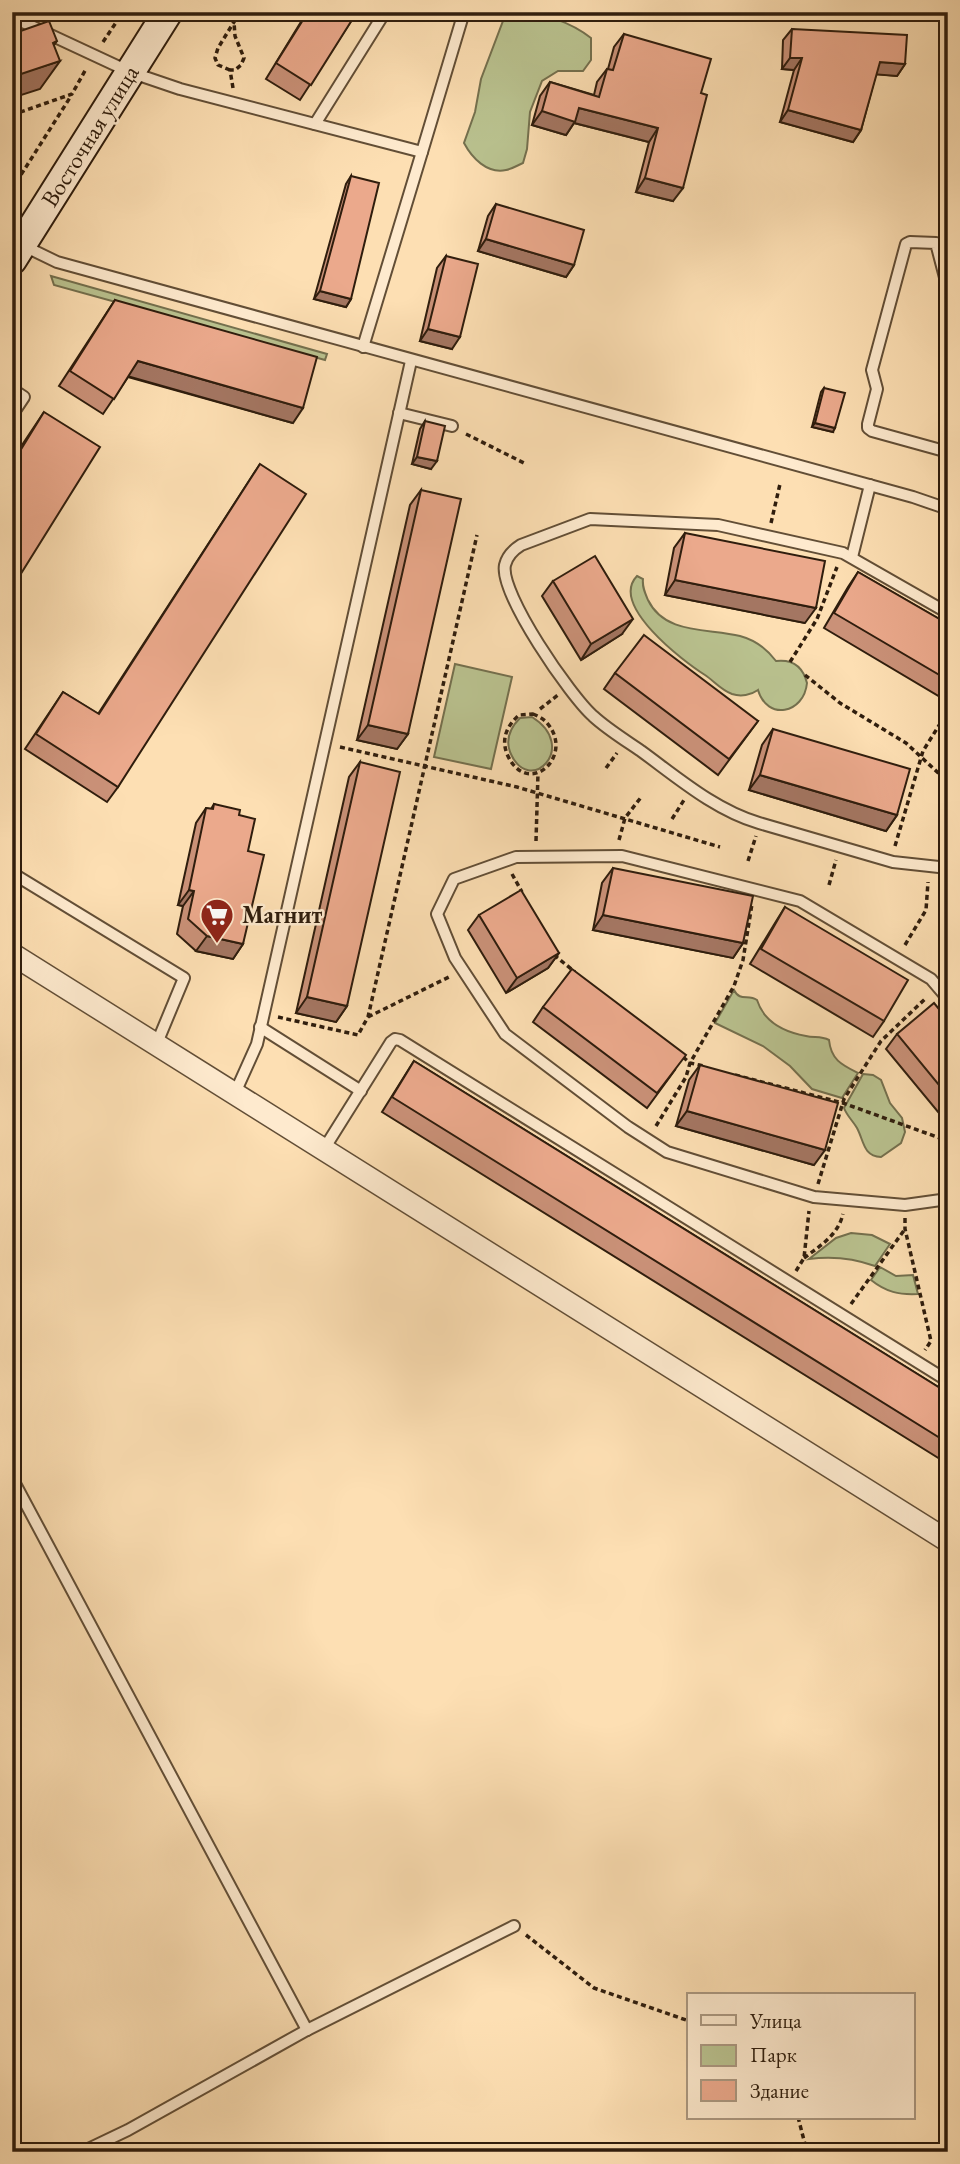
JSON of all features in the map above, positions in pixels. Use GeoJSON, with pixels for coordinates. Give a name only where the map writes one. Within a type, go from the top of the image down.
{"type":"FeatureCollection","features":[{"type":"Feature","properties":{"kind":"main road","name":"Восточная улица"},"geometry":{"type":"LineString","coordinates":[[17,252],[168,12]]}},
{"type":"Feature","properties":{"kind":"street"},"geometry":{"type":"LineString","coordinates":[[12,954],[948,1541]]}},
{"type":"Feature","properties":{"kind":"lane"},"geometry":{"type":"LineString","coordinates":[[314,124],[385,12]]}},
{"type":"Feature","properties":{"kind":"lane"},"geometry":{"type":"LineString","coordinates":[[363,347],[464,12]]}},
{"type":"Feature","properties":{"kind":"lane"},"geometry":{"type":"LineString","coordinates":[[12,17],[130,72],[180,89],[422,152]]}},
{"type":"Feature","properties":{"kind":"lane"},"geometry":{"type":"LineString","coordinates":[[948,289],[936,243],[906,244],[872,370],[877,389],[868,424],[872,432],[948,452]]}},
{"type":"Feature","properties":{"kind":"lane"},"geometry":{"type":"LineString","coordinates":[[17,252],[870,485],[948,509]]}},
{"type":"Feature","properties":{"kind":"lane"},"geometry":{"type":"LineString","coordinates":[[235,1093],[257,1044],[411,361]]}},
{"type":"Feature","properties":{"kind":"lane"},"geometry":{"type":"LineString","coordinates":[[12,389],[24,397],[12,415]]}},
{"type":"Feature","properties":{"kind":"lane"},"geometry":{"type":"LineString","coordinates":[[399,413],[452,426]]}},
{"type":"Feature","properties":{"kind":"lane"},"geometry":{"type":"LineString","coordinates":[[848,555],[870,485]]}},
{"type":"Feature","properties":{"kind":"lane"},"geometry":{"type":"LineString","coordinates":[[948,613],[848,555],[718,525],[590,519],[513,550],[505,565],[505,573],[518,609],[558,675],[592,716],[701,794],[739,817],[893,862],[948,868]]}},
{"type":"Feature","properties":{"kind":"lane"},"geometry":{"type":"LineString","coordinates":[[948,999],[931,979],[800,901],[622,856],[516,857],[459,876],[451,884],[437,914],[455,958],[505,1034],[628,1127],[667,1152],[814,1196],[905,1205],[948,1199]]}},
{"type":"Feature","properties":{"kind":"lane"},"geometry":{"type":"LineString","coordinates":[[12,873],[184,978],[157,1043]]}},
{"type":"Feature","properties":{"kind":"lane"},"geometry":{"type":"LineString","coordinates":[[260,1027],[361,1091]]}},
{"type":"Feature","properties":{"kind":"lane"},"geometry":{"type":"LineString","coordinates":[[324,1149],[395,1039],[948,1379]]}},
{"type":"Feature","properties":{"kind":"lane"},"geometry":{"type":"LineString","coordinates":[[12,1478],[307,2030]]}},
{"type":"Feature","properties":{"kind":"lane"},"geometry":{"type":"LineString","coordinates":[[82,2152],[128,2130],[307,2030],[514,1926]]}},
{"type":"Feature","properties":{"kind":"path"},"geometry":{"type":"LineString","coordinates":[[12,189],[123,12]]}},
{"type":"Feature","properties":{"kind":"path"},"geometry":{"type":"LineString","coordinates":[[234,22],[235,36],[244,58],[241,65],[230,70],[218,65],[215,58],[218,48],[240,12]]}},
{"type":"Feature","properties":{"kind":"path"},"geometry":{"type":"LineString","coordinates":[[230,70],[236,103]]}},
{"type":"Feature","properties":{"kind":"path"},"geometry":{"type":"LineString","coordinates":[[12,115],[72,94]]}},
{"type":"Feature","properties":{"kind":"path"},"geometry":{"type":"LineString","coordinates":[[452,426],[524,463]]}},
{"type":"Feature","properties":{"kind":"path"},"geometry":{"type":"LineString","coordinates":[[768,536],[780,484]]}},
{"type":"Feature","properties":{"kind":"path"},"geometry":{"type":"LineString","coordinates":[[263,1014],[358,1035],[368,1017],[478,535]]}},
{"type":"Feature","properties":{"kind":"path"},"geometry":{"type":"LineString","coordinates":[[790,662],[817,619],[848,555]]}},
{"type":"Feature","properties":{"kind":"path"},"geometry":{"type":"LineString","coordinates":[[805,675],[841,703],[895,736],[948,782]]}},
{"type":"Feature","properties":{"kind":"path"},"geometry":{"type":"LineString","coordinates":[[894,848],[921,756],[948,711]]}},
{"type":"Feature","properties":{"kind":"path"},"geometry":{"type":"LineString","coordinates":[[533,714],[548,721],[554,735],[556,749],[553,760],[546,770],[538,773],[523,772],[511,763],[505,748],[505,733],[510,723],[519,715],[533,714]]}},
{"type":"Feature","properties":{"kind":"path"},"geometry":{"type":"LineString","coordinates":[[325,743],[537,793],[720,847]]}},
{"type":"Feature","properties":{"kind":"path"},"geometry":{"type":"LineString","coordinates":[[535,857],[538,773]]}},
{"type":"Feature","properties":{"kind":"path"},"geometry":{"type":"LineString","coordinates":[[614,856],[625,818],[642,796]]}},
{"type":"Feature","properties":{"kind":"path"},"geometry":{"type":"LineString","coordinates":[[897,958],[926,910],[929,866]]}},
{"type":"Feature","properties":{"kind":"path"},"geometry":{"type":"LineString","coordinates":[[512,872],[524,897]]}},
{"type":"Feature","properties":{"kind":"path"},"geometry":{"type":"LineString","coordinates":[[648,1140],[734,986],[743,960],[754,890]]}},
{"type":"Feature","properties":{"kind":"path"},"geometry":{"type":"LineString","coordinates":[[550,945],[556,957],[576,974]]}},
{"type":"Feature","properties":{"kind":"path"},"geometry":{"type":"LineString","coordinates":[[368,1017],[463,971]]}},
{"type":"Feature","properties":{"kind":"path"},"geometry":{"type":"LineString","coordinates":[[804,1258],[808,1213],[843,1103],[881,1041],[938,986]]}},
{"type":"Feature","properties":{"kind":"path"},"geometry":{"type":"LineString","coordinates":[[680,1055],[690,1063],[715,1069]]}},
{"type":"Feature","properties":{"kind":"path"},"geometry":{"type":"LineString","coordinates":[[728,1073],[843,1103],[948,1141]]}},
{"type":"Feature","properties":{"kind":"path"},"geometry":{"type":"LineString","coordinates":[[789,1282],[804,1258],[834,1235],[841,1222],[846,1199]]}},
{"type":"Feature","properties":{"kind":"path"},"geometry":{"type":"LineString","coordinates":[[905,1205],[905,1229],[931,1341],[918,1362]]}},
{"type":"Feature","properties":{"kind":"path"},"geometry":{"type":"LineString","coordinates":[[843,1316],[905,1229]]}},
{"type":"Feature","properties":{"kind":"path"},"geometry":{"type":"LineString","coordinates":[[514,1926],[594,1989],[687,2020]]}},
{"type":"Feature","properties":{"kind":"path"},"geometry":{"type":"LineString","coordinates":[[798,2118],[807,2152]]}},
{"type":"Feature","properties":{"kind":"green space"},"geometry":{"type":"Polygon","coordinates":[[[517,12],[547,16],[566,23],[591,38],[591,60],[583,71],[558,71],[542,81],[530,112],[523,163],[499,171],[481,164],[464,143],[475,112],[481,79],[503,21],[517,12]]]}},
{"type":"Feature","properties":{"kind":"green space"},"geometry":{"type":"Polygon","coordinates":[[[51,276],[327,354],[325,360],[54,285],[51,276]]]}},
{"type":"Feature","properties":{"kind":"green space"},"geometry":{"type":"Polygon","coordinates":[[[637,576],[643,579],[648,600],[665,619],[688,628],[745,638],[760,646],[776,661],[787,661],[796,665],[807,683],[799,702],[785,710],[777,710],[763,700],[758,690],[746,695],[732,694],[681,658],[640,616],[633,602],[631,588],[637,576]]]}},
{"type":"Feature","properties":{"kind":"green space"},"geometry":{"type":"Polygon","coordinates":[[[455,664],[512,677],[491,769],[434,757],[455,664]]]}},
{"type":"Feature","properties":{"kind":"green space"},"geometry":{"type":"Polygon","coordinates":[[[532,717],[546,729],[551,742],[551,753],[546,763],[538,769],[528,770],[518,765],[510,752],[508,742],[512,729],[520,718],[532,717]]]}},
{"type":"Feature","properties":{"kind":"green space"},"geometry":{"type":"Polygon","coordinates":[[[734,990],[739,996],[757,1000],[770,1020],[783,1029],[829,1040],[835,1057],[858,1073],[842,1098],[812,1089],[790,1066],[763,1046],[715,1023],[734,990]]]}},
{"type":"Feature","properties":{"kind":"green space"},"geometry":{"type":"Polygon","coordinates":[[[863,1074],[873,1075],[881,1080],[890,1103],[902,1118],[905,1132],[901,1143],[881,1157],[867,1151],[844,1108],[863,1074]]]}},
{"type":"Feature","properties":{"kind":"green space"},"geometry":{"type":"Polygon","coordinates":[[[851,1233],[872,1235],[890,1244],[875,1266],[842,1258],[809,1259],[836,1238],[851,1233]]]}},
{"type":"Feature","properties":{"kind":"green space"},"geometry":{"type":"Polygon","coordinates":[[[880,1267],[896,1276],[913,1275],[918,1294],[893,1292],[871,1280],[880,1267]]]}},
{"type":"Feature","properties":{"kind":"building"},"geometry":{"type":"Polygon","coordinates":[[[308,12],[357,12],[311,85],[276,63],[308,12]]]}},
{"type":"Feature","properties":{"kind":"building"},"geometry":{"type":"Polygon","coordinates":[[[49,21],[57,41],[53,43],[60,61],[12,77],[12,34],[49,21]]]}},
{"type":"Feature","properties":{"kind":"building"},"geometry":{"type":"Polygon","coordinates":[[[792,29],[907,35],[905,64],[880,62],[861,130],[788,110],[802,58],[790,58],[792,29]]]}},
{"type":"Feature","properties":{"kind":"building"},"geometry":{"type":"Polygon","coordinates":[[[624,34],[711,59],[701,93],[707,95],[683,188],[645,178],[658,128],[579,108],[575,122],[542,111],[550,82],[599,97],[607,69],[613,70],[624,34]]]}},
{"type":"Feature","properties":{"kind":"building"},"geometry":{"type":"Polygon","coordinates":[[[351,176],[379,183],[351,299],[320,291],[351,176]]]}},
{"type":"Feature","properties":{"kind":"building"},"geometry":{"type":"Polygon","coordinates":[[[496,204],[584,230],[574,265],[486,239],[496,204]]]}},
{"type":"Feature","properties":{"kind":"building"},"geometry":{"type":"Polygon","coordinates":[[[446,256],[478,264],[460,337],[428,329],[446,256]]]}},
{"type":"Feature","properties":{"kind":"building"},"geometry":{"type":"Polygon","coordinates":[[[115,300],[317,357],[303,408],[138,361],[114,399],[70,371],[115,300]]]}},
{"type":"Feature","properties":{"kind":"building"},"geometry":{"type":"Polygon","coordinates":[[[824,388],[845,393],[835,428],[815,423],[824,388]]]}},
{"type":"Feature","properties":{"kind":"building"},"geometry":{"type":"Polygon","coordinates":[[[44,412],[100,447],[12,588],[12,464],[44,412]]]}},
{"type":"Feature","properties":{"kind":"building"},"geometry":{"type":"Polygon","coordinates":[[[425,421],[445,426],[437,461],[417,457],[425,421]]]}},
{"type":"Feature","properties":{"kind":"building"},"geometry":{"type":"Polygon","coordinates":[[[260,464],[306,494],[118,787],[36,734],[63,692],[99,714],[260,464]]]}},
{"type":"Feature","properties":{"kind":"building"},"geometry":{"type":"Polygon","coordinates":[[[421,490],[461,499],[408,734],[368,725],[421,490]]]}},
{"type":"Feature","properties":{"kind":"building"},"geometry":{"type":"Polygon","coordinates":[[[685,533],[825,561],[816,608],[675,580],[685,533]]]}},
{"type":"Feature","properties":{"kind":"building"},"geometry":{"type":"Polygon","coordinates":[[[595,556],[633,619],[591,644],[553,581],[595,556]]]}},
{"type":"Feature","properties":{"kind":"building"},"geometry":{"type":"Polygon","coordinates":[[[858,572],[948,624],[948,680],[834,613],[858,572]]]}},
{"type":"Feature","properties":{"kind":"building"},"geometry":{"type":"Polygon","coordinates":[[[644,635],[758,721],[729,759],[615,673],[644,635]]]}},
{"type":"Feature","properties":{"kind":"building"},"geometry":{"type":"Polygon","coordinates":[[[773,729],[910,769],[897,815],[760,775],[773,729]]]}},
{"type":"Feature","properties":{"kind":"building"},"geometry":{"type":"Polygon","coordinates":[[[360,762],[400,772],[347,1006],[307,997],[360,762]]]}},
{"type":"Feature","properties":{"kind":"building"},"geometry":{"type":"Polygon","coordinates":[[[214,804],[240,810],[239,815],[255,819],[248,851],[264,855],[243,944],[207,936],[188,919],[194,891],[189,890],[206,808],[213,809],[214,804]]]}},
{"type":"Feature","properties":{"kind":"building"},"geometry":{"type":"Polygon","coordinates":[[[613,868],[753,896],[743,943],[603,915],[613,868]]]}},
{"type":"Feature","properties":{"kind":"building"},"geometry":{"type":"Polygon","coordinates":[[[521,890],[559,953],[517,978],[479,915],[521,890]]]}},
{"type":"Feature","properties":{"kind":"building"},"geometry":{"type":"Polygon","coordinates":[[[785,907],[908,980],[884,1021],[761,949],[785,907]]]}},
{"type":"Feature","properties":{"kind":"building"},"geometry":{"type":"Polygon","coordinates":[[[572,969],[686,1055],[657,1093],[543,1007],[572,969]]]}},
{"type":"Feature","properties":{"kind":"building"},"geometry":{"type":"Polygon","coordinates":[[[934,1003],[948,1020],[948,1096],[897,1034],[934,1003]]]}},
{"type":"Feature","properties":{"kind":"building"},"geometry":{"type":"Polygon","coordinates":[[[414,1061],[948,1393],[948,1443],[392,1097],[414,1061]]]}},
{"type":"Feature","properties":{"kind":"building"},"geometry":{"type":"Polygon","coordinates":[[[700,1065],[838,1103],[825,1150],[687,1111],[700,1065]]]}},
{"type":"Feature","properties":{"kind":"place","name":"Магнит"},"geometry":{"type":"Point","coordinates":[217,945]}}]}
